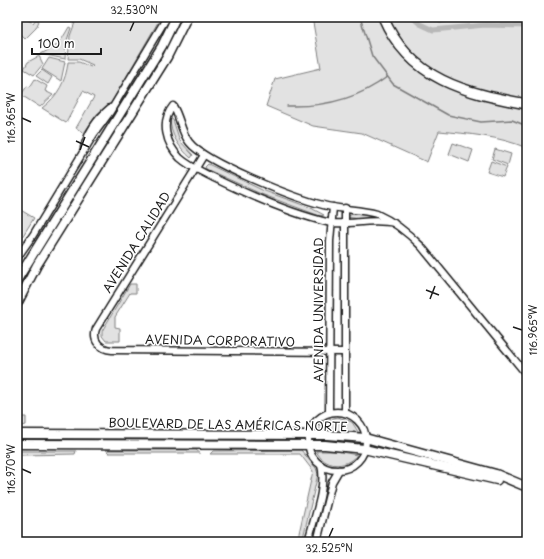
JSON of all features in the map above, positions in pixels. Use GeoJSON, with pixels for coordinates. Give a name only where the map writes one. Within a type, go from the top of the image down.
{"type":"FeatureCollection","features":[{"type":"Feature","properties":{"kind":"highway"},"geometry":{"type":"LineString","coordinates":[[383,17],[393,36],[405,52],[430,74],[473,93],[527,104]]}},
{"type":"Feature","properties":{"kind":"main road"},"geometry":{"type":"LineString","coordinates":[[17,280],[162,46],[176,17]]}},
{"type":"Feature","properties":{"kind":"main road"},"geometry":{"type":"LineString","coordinates":[[17,304],[37,265],[167,57],[187,17]]}},
{"type":"Feature","properties":{"kind":"main road","name":"BOULEVARD DE LAS AMÉRICAS NORTE"},"geometry":{"type":"LineString","coordinates":[[17,434],[309,434],[365,438],[496,474],[527,487]]}},
{"type":"Feature","properties":{"kind":"main road"},"geometry":{"type":"LineString","coordinates":[[229,435],[229,445]]}},
{"type":"Feature","properties":{"kind":"main road","name":"BOULEVARD DE LAS AMÉRICAS NORTE"},"geometry":{"type":"LineString","coordinates":[[17,444],[308,444],[364,450],[497,480],[527,493]]}},
{"type":"Feature","properties":{"kind":"street"},"geometry":{"type":"LineString","coordinates":[[17,258],[82,156],[94,134],[115,105],[166,17]]}},
{"type":"Feature","properties":{"kind":"street"},"geometry":{"type":"LineString","coordinates":[[394,223],[374,220],[344,224],[331,224],[249,195],[196,168],[180,158],[169,140],[165,120],[168,113],[173,106],[186,138],[204,155],[274,188],[333,207],[377,214],[394,223],[421,246],[527,375]]}},
{"type":"Feature","properties":{"kind":"street","name":"AVENIDA CALIDAD"},"geometry":{"type":"LineString","coordinates":[[97,344],[95,337],[96,329],[204,155]]}},
{"type":"Feature","properties":{"kind":"street","name":"AVENIDA UNIVERSIDAD"},"geometry":{"type":"LineString","coordinates":[[329,414],[328,352],[331,224],[333,207]]}},
{"type":"Feature","properties":{"kind":"street"},"geometry":{"type":"LineString","coordinates":[[345,208],[345,413]]}},
{"type":"Feature","properties":{"kind":"street","name":"AVENIDA CORPORATIVO"},"geometry":{"type":"LineString","coordinates":[[97,344],[103,348],[112,350],[344,352]]}},
{"type":"Feature","properties":{"kind":"street"},"geometry":{"type":"LineString","coordinates":[[345,413],[361,425],[365,438],[364,450],[361,456],[352,465],[339,470],[330,469],[321,465],[312,456],[308,444],[309,434],[316,421],[329,414],[345,413]]}},
{"type":"Feature","properties":{"kind":"street"},"geometry":{"type":"LineString","coordinates":[[308,542],[322,485],[323,474],[321,465]]}},
{"type":"Feature","properties":{"kind":"street"},"geometry":{"type":"LineString","coordinates":[[317,542],[332,482],[339,470]]}},
{"type":"Feature","properties":{"kind":"shaded area"},"geometry":{"type":"Polygon","coordinates":[[[17,17],[23,17],[33,23],[36,19],[39,21],[36,28],[25,39],[17,31],[17,17]]]}},
{"type":"Feature","properties":{"kind":"shaded area"},"geometry":{"type":"Polygon","coordinates":[[[77,17],[161,17],[111,103],[97,114],[84,133],[76,128],[94,97],[83,91],[66,123],[42,108],[53,98],[60,88],[65,76],[68,62],[79,62],[91,67],[93,65],[79,59],[68,59],[70,36],[77,17]]]}},
{"type":"Feature","properties":{"kind":"shaded area"},"geometry":{"type":"Polygon","coordinates":[[[312,17],[425,17],[440,23],[472,17],[527,20],[527,148],[495,138],[439,131],[427,162],[362,133],[313,126],[266,106],[275,79],[321,68],[312,17]]]}},
{"type":"Feature","properties":{"kind":"shaded area"},"geometry":{"type":"Polygon","coordinates":[[[69,27],[71,28],[66,43],[65,59],[41,54],[59,44],[69,27]]]}},
{"type":"Feature","properties":{"kind":"shaded area"},"geometry":{"type":"Polygon","coordinates":[[[39,56],[43,64],[34,75],[24,69],[28,62],[39,56]]]}},
{"type":"Feature","properties":{"kind":"shaded area"},"geometry":{"type":"Polygon","coordinates":[[[49,58],[65,62],[61,81],[42,69],[49,58]]]}},
{"type":"Feature","properties":{"kind":"shaded area"},"geometry":{"type":"Polygon","coordinates":[[[42,70],[52,77],[48,84],[36,76],[42,70]]]}},
{"type":"Feature","properties":{"kind":"shaded area"},"geometry":{"type":"Polygon","coordinates":[[[35,79],[47,86],[45,91],[53,95],[40,107],[21,95],[27,86],[30,87],[35,79]]]}},
{"type":"Feature","properties":{"kind":"shaded area"},"geometry":{"type":"Polygon","coordinates":[[[170,118],[173,120],[180,141],[193,155],[191,158],[183,150],[173,135],[170,118]]]}},
{"type":"Feature","properties":{"kind":"shaded area"},"geometry":{"type":"Polygon","coordinates":[[[453,143],[473,150],[469,162],[449,154],[453,143]]]}},
{"type":"Feature","properties":{"kind":"shaded area"},"geometry":{"type":"Polygon","coordinates":[[[495,149],[511,154],[508,165],[492,159],[495,149]]]}},
{"type":"Feature","properties":{"kind":"shaded area"},"geometry":{"type":"Polygon","coordinates":[[[491,161],[507,167],[503,177],[487,172],[491,161]]]}},
{"type":"Feature","properties":{"kind":"shaded area"},"geometry":{"type":"Polygon","coordinates":[[[208,164],[262,190],[311,208],[324,215],[320,216],[261,194],[206,169],[205,167],[208,164]]]}},
{"type":"Feature","properties":{"kind":"shaded area"},"geometry":{"type":"Polygon","coordinates":[[[19,209],[34,218],[17,245],[17,212],[19,209]]]}},
{"type":"Feature","properties":{"kind":"shaded area"},"geometry":{"type":"Polygon","coordinates":[[[355,213],[374,216],[360,219],[346,217],[355,213]]]}},
{"type":"Feature","properties":{"kind":"shaded area"},"geometry":{"type":"Polygon","coordinates":[[[130,284],[136,284],[136,293],[130,293],[115,317],[115,327],[120,328],[120,341],[106,341],[102,336],[102,331],[130,284]]]}},
{"type":"Feature","properties":{"kind":"shaded area"},"geometry":{"type":"Polygon","coordinates":[[[17,417],[26,417],[26,425],[17,427],[17,417]]]}},
{"type":"Feature","properties":{"kind":"shaded area"},"geometry":{"type":"Polygon","coordinates":[[[338,417],[352,422],[360,435],[339,431],[316,431],[325,420],[338,417]]]}},
{"type":"Feature","properties":{"kind":"shaded area"},"geometry":{"type":"Polygon","coordinates":[[[370,444],[477,472],[369,447],[370,444]]]}},
{"type":"Feature","properties":{"kind":"shaded area"},"geometry":{"type":"Polygon","coordinates":[[[106,450],[196,450],[200,453],[109,453],[106,450]]]}},
{"type":"Feature","properties":{"kind":"shaded area"},"geometry":{"type":"Polygon","coordinates":[[[301,450],[316,468],[318,474],[302,542],[297,542],[313,471],[300,454],[210,454],[213,451],[301,450]]]}},
{"type":"Feature","properties":{"kind":"shaded area"},"geometry":{"type":"Polygon","coordinates":[[[17,451],[76,451],[75,454],[22,455],[17,457],[17,451]]]}},
{"type":"Feature","properties":{"kind":"shaded area"},"geometry":{"type":"Polygon","coordinates":[[[316,451],[336,451],[357,455],[346,463],[335,465],[324,461],[316,451]]]}},
{"type":"Feature","properties":{"kind":"waterway"},"geometry":{"type":"LineString","coordinates":[[360,17],[372,56],[393,84],[448,115],[481,122],[512,120],[527,126]]}},
{"type":"Feature","properties":{"kind":"waterway"},"geometry":{"type":"LineString","coordinates":[[412,17],[420,24],[433,30],[485,25],[527,26]]}},
{"type":"Feature","properties":{"kind":"waterway"},"geometry":{"type":"LineString","coordinates":[[287,106],[314,105],[340,100],[364,91],[387,77]]}}]}
